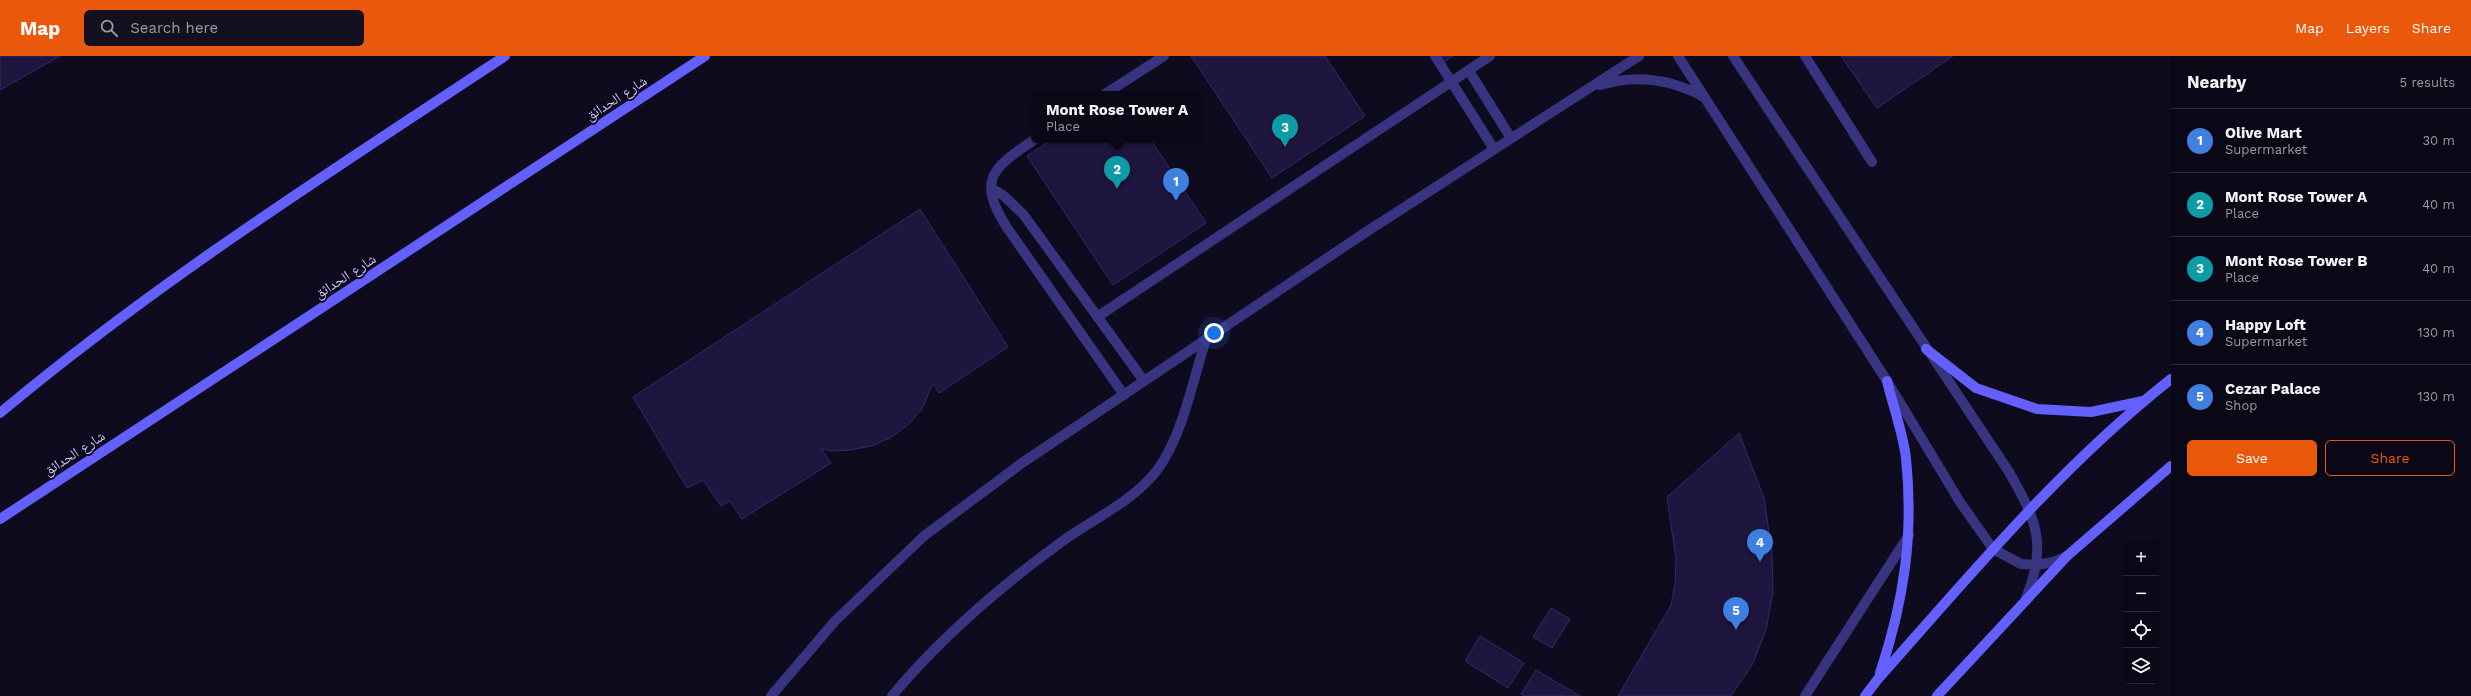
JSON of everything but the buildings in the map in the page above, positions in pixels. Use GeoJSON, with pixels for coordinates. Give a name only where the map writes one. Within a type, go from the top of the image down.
{"type":"FeatureCollection","features":[{"type":"Feature","properties":{"kind":"street"},"geometry":{"type":"LineString","coordinates":[[0,413],[88,342],[246,227],[505,56]]}},
{"type":"Feature","properties":{"kind":"street","name":"شارع الحدائق"},"geometry":{"type":"LineString","coordinates":[[0,519],[705,56]]}},
{"type":"Feature","properties":{"kind":"street"},"geometry":{"type":"LineString","coordinates":[[1110,91],[1164,56]]}},
{"type":"Feature","properties":{"kind":"street"},"geometry":{"type":"LineString","coordinates":[[1435,56],[1453,82],[1494,149]]}},
{"type":"Feature","properties":{"kind":"street"},"geometry":{"type":"LineString","coordinates":[[1097,317],[1490,56]]}},
{"type":"Feature","properties":{"kind":"street"},"geometry":{"type":"LineString","coordinates":[[771,696],[835,621],[924,536],[1022,463],[1206,339],[1494,149],[1639,56]]}},
{"type":"Feature","properties":{"kind":"street"},"geometry":{"type":"LineString","coordinates":[[1678,56],[1887,381],[1960,502],[1993,549],[2021,564],[2037,565],[2053,562],[2067,556]]}},
{"type":"Feature","properties":{"kind":"street"},"geometry":{"type":"LineString","coordinates":[[1733,56],[2009,472],[2030,508],[2038,546],[2037,565],[2026,598]]}},
{"type":"Feature","properties":{"kind":"street"},"geometry":{"type":"LineString","coordinates":[[1805,56],[1872,162]]}},
{"type":"Feature","properties":{"kind":"street"},"geometry":{"type":"LineString","coordinates":[[1469,71],[1511,138]]}},
{"type":"Feature","properties":{"kind":"street"},"geometry":{"type":"LineString","coordinates":[[1588,89],[1632,79],[1655,79],[1677,85],[1704,97]]}},
{"type":"Feature","properties":{"kind":"street"},"geometry":{"type":"LineString","coordinates":[[1031,142],[999,164],[992,175],[994,203],[1000,216],[1124,394]]}},
{"type":"Feature","properties":{"kind":"street"},"geometry":{"type":"LineString","coordinates":[[992,189],[1003,195],[1023,214],[1144,381]]}},
{"type":"Feature","properties":{"kind":"street"},"geometry":{"type":"LineString","coordinates":[[892,696],[952,632],[996,593],[1064,540],[1142,486],[1157,471],[1175,438],[1206,339]]}},
{"type":"Feature","properties":{"kind":"street"},"geometry":{"type":"LineString","coordinates":[[1926,349],[1976,388],[2037,409],[2091,412],[2144,401]]}},
{"type":"Feature","properties":{"kind":"street"},"geometry":{"type":"LineString","coordinates":[[1865,696],[1878,679],[2030,508],[2144,401],[2171,379]]}},
{"type":"Feature","properties":{"kind":"street"},"geometry":{"type":"LineString","coordinates":[[1878,679],[1894,632],[1905,584],[1910,535],[1906,457],[1887,381]]}},
{"type":"Feature","properties":{"kind":"street"},"geometry":{"type":"LineString","coordinates":[[1937,696],[2026,598],[2067,556],[2171,466]]}},
{"type":"Feature","properties":{"kind":"street"},"geometry":{"type":"LineString","coordinates":[[1805,696],[1910,535]]}},
{"type":"Feature","properties":{"kind":"place","name":"Mont Rose Tower B"},"geometry":{"type":"Point","coordinates":[1285,147]}},
{"type":"Feature","properties":{"kind":"place","name":"Mont Rose Tower A"},"geometry":{"type":"Point","coordinates":[1117,189]}},
{"type":"Feature","properties":{"kind":"place","name":"Olive Mart"},"geometry":{"type":"Point","coordinates":[1176,201]}},
{"type":"Feature","properties":{"kind":"place","name":"Happy Loft"},"geometry":{"type":"Point","coordinates":[1760,562]}},
{"type":"Feature","properties":{"kind":"place","name":"Cezar Palace"},"geometry":{"type":"Point","coordinates":[1736,630]}}]}
